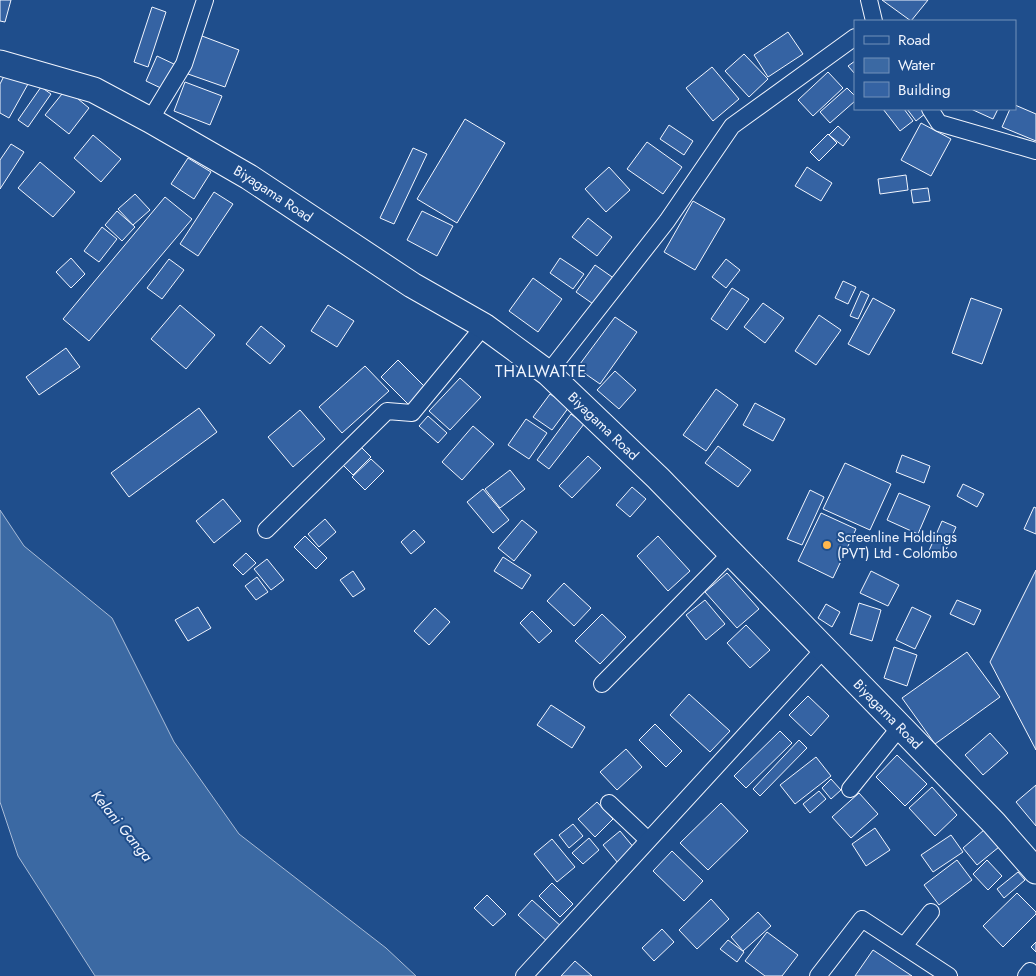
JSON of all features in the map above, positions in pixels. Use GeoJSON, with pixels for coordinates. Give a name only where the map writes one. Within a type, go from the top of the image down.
{"type":"FeatureCollection","features":[{"type":"Feature","properties":{"kind":"main road","name":"Biyagama Road"},"geometry":{"type":"LineString","coordinates":[[0,63],[94,90],[150,120],[249,178],[412,285],[484,326],[548,373],[658,478],[994,823],[1036,871]]}},
{"type":"Feature","properties":{"kind":"street"},"geometry":{"type":"LineString","coordinates":[[150,120],[184,64],[204,0]]}},
{"type":"Feature","properties":{"kind":"street"},"geometry":{"type":"LineString","coordinates":[[869,0],[874,20]]}},
{"type":"Feature","properties":{"kind":"street"},"geometry":{"type":"LineString","coordinates":[[548,373],[667,221],[732,126],[854,39]]}},
{"type":"Feature","properties":{"kind":"street"},"geometry":{"type":"LineString","coordinates":[[931,110],[939,123],[1036,151]]}},
{"type":"Feature","properties":{"kind":"street"},"geometry":{"type":"LineString","coordinates":[[266,530],[387,411],[412,413],[484,326]]}},
{"type":"Feature","properties":{"kind":"street"},"geometry":{"type":"LineString","coordinates":[[602,684],[731,553]]}},
{"type":"Feature","properties":{"kind":"street"},"geometry":{"type":"LineString","coordinates":[[524,976],[824,648]]}},
{"type":"Feature","properties":{"kind":"street"},"geometry":{"type":"LineString","coordinates":[[850,789],[900,727]]}},
{"type":"Feature","properties":{"kind":"street"},"geometry":{"type":"LineString","coordinates":[[609,803],[648,840]]}},
{"type":"Feature","properties":{"kind":"street"},"geometry":{"type":"LineString","coordinates":[[904,946],[931,912]]}},
{"type":"Feature","properties":{"kind":"street"},"geometry":{"type":"LineString","coordinates":[[818,976],[862,919],[949,976]]}},
{"type":"Feature","properties":{"kind":"water","name":"Kelani Ganga"},"geometry":{"type":"Polygon","coordinates":[[[0,510],[24,546],[112,618],[174,742],[239,834],[386,948],[416,976],[95,976],[18,856],[0,802],[0,510]]]}},
{"type":"Feature","properties":{"kind":"building"},"geometry":{"type":"Polygon","coordinates":[[[0,0],[11,0],[5,22],[0,21],[0,0]]]}},
{"type":"Feature","properties":{"kind":"building"},"geometry":{"type":"Polygon","coordinates":[[[882,0],[928,0],[912,20],[882,0]]]}},
{"type":"Feature","properties":{"kind":"building"},"geometry":{"type":"Polygon","coordinates":[[[152,7],[166,12],[148,67],[134,62],[152,7]]]}},
{"type":"Feature","properties":{"kind":"building"},"geometry":{"type":"Polygon","coordinates":[[[788,32],[803,54],[768,77],[754,55],[788,32]]]}},
{"type":"Feature","properties":{"kind":"building"},"geometry":{"type":"Polygon","coordinates":[[[202,36],[239,50],[225,87],[188,74],[202,36]]]}},
{"type":"Feature","properties":{"kind":"building"},"geometry":{"type":"Polygon","coordinates":[[[744,54],[768,79],[749,97],[725,71],[744,54]]]}},
{"type":"Feature","properties":{"kind":"building"},"geometry":{"type":"Polygon","coordinates":[[[157,56],[176,65],[165,90],[146,81],[157,56]]]}},
{"type":"Feature","properties":{"kind":"building"},"geometry":{"type":"Polygon","coordinates":[[[854,62],[854,73],[848,66],[854,62]]]}},
{"type":"Feature","properties":{"kind":"building"},"geometry":{"type":"Polygon","coordinates":[[[712,67],[739,99],[713,121],[686,88],[712,67]]]}},
{"type":"Feature","properties":{"kind":"building"},"geometry":{"type":"Polygon","coordinates":[[[6,72],[28,84],[9,118],[0,113],[0,84],[6,72]]]}},
{"type":"Feature","properties":{"kind":"building"},"geometry":{"type":"Polygon","coordinates":[[[828,72],[843,88],[813,116],[798,100],[828,72]]]}},
{"type":"Feature","properties":{"kind":"building"},"geometry":{"type":"Polygon","coordinates":[[[185,82],[222,96],[210,125],[174,111],[185,82]]]}},
{"type":"Feature","properties":{"kind":"building"},"geometry":{"type":"Polygon","coordinates":[[[41,87],[51,94],[28,127],[18,120],[41,87]]]}},
{"type":"Feature","properties":{"kind":"building"},"geometry":{"type":"Polygon","coordinates":[[[847,88],[854,95],[854,102],[830,123],[820,112],[847,88]]]}},
{"type":"Feature","properties":{"kind":"building"},"geometry":{"type":"Polygon","coordinates":[[[66,89],[89,108],[69,134],[45,115],[66,89]]]}},
{"type":"Feature","properties":{"kind":"building"},"geometry":{"type":"Polygon","coordinates":[[[1016,105],[1036,114],[1036,141],[1002,127],[1010,110],[1016,110],[1016,105]]]}},
{"type":"Feature","properties":{"kind":"building"},"geometry":{"type":"Polygon","coordinates":[[[884,110],[905,110],[913,121],[900,131],[884,110]]]}},
{"type":"Feature","properties":{"kind":"building"},"geometry":{"type":"Polygon","coordinates":[[[908,110],[924,110],[926,113],[916,121],[908,110]]]}},
{"type":"Feature","properties":{"kind":"building"},"geometry":{"type":"Polygon","coordinates":[[[973,110],[998,110],[993,119],[973,110]]]}},
{"type":"Feature","properties":{"kind":"building"},"geometry":{"type":"Polygon","coordinates":[[[465,119],[505,143],[457,223],[417,199],[465,119]]]}},
{"type":"Feature","properties":{"kind":"building"},"geometry":{"type":"Polygon","coordinates":[[[921,123],[951,139],[931,176],[901,160],[921,123]]]}},
{"type":"Feature","properties":{"kind":"building"},"geometry":{"type":"Polygon","coordinates":[[[669,125],[693,141],[684,155],[660,139],[669,125]]]}},
{"type":"Feature","properties":{"kind":"building"},"geometry":{"type":"Polygon","coordinates":[[[838,126],[850,137],[843,146],[829,135],[838,126]]]}},
{"type":"Feature","properties":{"kind":"building"},"geometry":{"type":"Polygon","coordinates":[[[828,134],[837,143],[819,161],[810,152],[828,134]]]}},
{"type":"Feature","properties":{"kind":"building"},"geometry":{"type":"Polygon","coordinates":[[[93,135],[121,159],[101,182],[74,158],[93,135]]]}},
{"type":"Feature","properties":{"kind":"building"},"geometry":{"type":"Polygon","coordinates":[[[647,142],[682,167],[663,194],[627,169],[647,142]]]}},
{"type":"Feature","properties":{"kind":"building"},"geometry":{"type":"Polygon","coordinates":[[[11,144],[24,152],[0,189],[0,160],[11,144]]]}},
{"type":"Feature","properties":{"kind":"building"},"geometry":{"type":"Polygon","coordinates":[[[413,148],[427,154],[394,224],[380,218],[413,148]]]}},
{"type":"Feature","properties":{"kind":"building"},"geometry":{"type":"Polygon","coordinates":[[[188,158],[211,172],[194,199],[171,184],[188,158]]]}},
{"type":"Feature","properties":{"kind":"building"},"geometry":{"type":"Polygon","coordinates":[[[40,162],[75,192],[53,217],[18,188],[40,162]]]}},
{"type":"Feature","properties":{"kind":"building"},"geometry":{"type":"Polygon","coordinates":[[[609,167],[630,190],[606,212],[585,189],[609,167]]]}},
{"type":"Feature","properties":{"kind":"building"},"geometry":{"type":"Polygon","coordinates":[[[807,167],[832,183],[821,201],[795,186],[807,167]]]}},
{"type":"Feature","properties":{"kind":"building"},"geometry":{"type":"Polygon","coordinates":[[[906,175],[908,190],[880,194],[878,179],[906,175]]]}},
{"type":"Feature","properties":{"kind":"building"},"geometry":{"type":"Polygon","coordinates":[[[928,188],[930,201],[913,203],[911,190],[928,188]]]}},
{"type":"Feature","properties":{"kind":"building"},"geometry":{"type":"Polygon","coordinates":[[[214,192],[233,204],[198,256],[180,244],[214,192]]]}},
{"type":"Feature","properties":{"kind":"building"},"geometry":{"type":"Polygon","coordinates":[[[135,194],[150,210],[133,225],[118,209],[135,194]]]}},
{"type":"Feature","properties":{"kind":"building"},"geometry":{"type":"Polygon","coordinates":[[[165,197],[192,219],[89,341],[63,319],[165,197]]]}},
{"type":"Feature","properties":{"kind":"building"},"geometry":{"type":"Polygon","coordinates":[[[693,201],[725,219],[695,270],[664,252],[693,201]]]}},
{"type":"Feature","properties":{"kind":"building"},"geometry":{"type":"Polygon","coordinates":[[[117,211],[135,227],[122,241],[105,225],[117,211]]]}},
{"type":"Feature","properties":{"kind":"building"},"geometry":{"type":"Polygon","coordinates":[[[422,211],[453,226],[437,256],[407,240],[422,211]]]}},
{"type":"Feature","properties":{"kind":"building"},"geometry":{"type":"Polygon","coordinates":[[[588,218],[612,237],[597,256],[572,237],[588,218]]]}},
{"type":"Feature","properties":{"kind":"building"},"geometry":{"type":"Polygon","coordinates":[[[102,227],[117,239],[99,262],[84,251],[102,227]]]}},
{"type":"Feature","properties":{"kind":"building"},"geometry":{"type":"Polygon","coordinates":[[[71,258],[85,274],[71,288],[56,272],[71,258]]]}},
{"type":"Feature","properties":{"kind":"building"},"geometry":{"type":"Polygon","coordinates":[[[560,258],[584,274],[573,289],[550,273],[560,258]]]}},
{"type":"Feature","properties":{"kind":"building"},"geometry":{"type":"Polygon","coordinates":[[[169,259],[184,270],[162,299],[147,288],[169,259]]]}},
{"type":"Feature","properties":{"kind":"building"},"geometry":{"type":"Polygon","coordinates":[[[726,259],[740,270],[726,288],[712,277],[726,259]]]}},
{"type":"Feature","properties":{"kind":"building"},"geometry":{"type":"Polygon","coordinates":[[[595,265],[615,279],[596,306],[576,292],[595,265]]]}},
{"type":"Feature","properties":{"kind":"building"},"geometry":{"type":"Polygon","coordinates":[[[533,278],[562,299],[538,332],[509,311],[533,278]]]}},
{"type":"Feature","properties":{"kind":"building"},"geometry":{"type":"Polygon","coordinates":[[[843,281],[856,287],[848,304],[835,298],[843,281]]]}},
{"type":"Feature","properties":{"kind":"building"},"geometry":{"type":"Polygon","coordinates":[[[732,288],[749,299],[727,330],[711,319],[732,288]]]}},
{"type":"Feature","properties":{"kind":"building"},"geometry":{"type":"Polygon","coordinates":[[[861,291],[869,295],[858,319],[850,316],[861,291]]]}},
{"type":"Feature","properties":{"kind":"building"},"geometry":{"type":"Polygon","coordinates":[[[873,298],[895,310],[869,355],[848,344],[873,298]]]}},
{"type":"Feature","properties":{"kind":"building"},"geometry":{"type":"Polygon","coordinates":[[[971,298],[1002,309],[982,364],[952,353],[971,298]]]}},
{"type":"Feature","properties":{"kind":"building"},"geometry":{"type":"Polygon","coordinates":[[[763,303],[784,318],[765,343],[744,327],[763,303]]]}},
{"type":"Feature","properties":{"kind":"building"},"geometry":{"type":"Polygon","coordinates":[[[180,305],[215,335],[186,369],[151,339],[180,305]]]}},
{"type":"Feature","properties":{"kind":"building"},"geometry":{"type":"Polygon","coordinates":[[[328,305],[354,321],[337,347],[311,331],[328,305]]]}},
{"type":"Feature","properties":{"kind":"building"},"geometry":{"type":"Polygon","coordinates":[[[819,315],[841,330],[816,365],[795,351],[819,315]]]}},
{"type":"Feature","properties":{"kind":"building"},"geometry":{"type":"Polygon","coordinates":[[[615,317],[637,332],[600,384],[577,368],[615,317]]]}},
{"type":"Feature","properties":{"kind":"building"},"geometry":{"type":"Polygon","coordinates":[[[261,326],[285,346],[270,364],[246,344],[261,326]]]}},
{"type":"Feature","properties":{"kind":"building"},"geometry":{"type":"Polygon","coordinates":[[[66,348],[80,367],[39,395],[26,377],[66,348]]]}},
{"type":"Feature","properties":{"kind":"building"},"geometry":{"type":"Polygon","coordinates":[[[398,360],[427,389],[410,406],[381,377],[398,360]]]}},
{"type":"Feature","properties":{"kind":"building"},"geometry":{"type":"Polygon","coordinates":[[[365,366],[389,391],[342,433],[319,407],[365,366]]]}},
{"type":"Feature","properties":{"kind":"building"},"geometry":{"type":"Polygon","coordinates":[[[615,371],[636,390],[619,409],[597,390],[615,371]]]}},
{"type":"Feature","properties":{"kind":"building"},"geometry":{"type":"Polygon","coordinates":[[[460,378],[481,397],[450,430],[429,411],[460,378]]]}},
{"type":"Feature","properties":{"kind":"building"},"geometry":{"type":"Polygon","coordinates":[[[716,389],[738,405],[706,451],[683,435],[716,389]]]}},
{"type":"Feature","properties":{"kind":"building"},"geometry":{"type":"Polygon","coordinates":[[[550,394],[569,407],[552,430],[533,417],[550,394]]]}},
{"type":"Feature","properties":{"kind":"building"},"geometry":{"type":"Polygon","coordinates":[[[755,403],[785,419],[773,441],[743,425],[755,403]]]}},
{"type":"Feature","properties":{"kind":"building"},"geometry":{"type":"Polygon","coordinates":[[[199,408],[217,432],[129,497],[111,473],[199,408]]]}},
{"type":"Feature","properties":{"kind":"building"},"geometry":{"type":"Polygon","coordinates":[[[300,410],[325,439],[293,467],[268,437],[300,410]]]}},
{"type":"Feature","properties":{"kind":"building"},"geometry":{"type":"Polygon","coordinates":[[[571,414],[584,424],[549,469],[537,460],[571,414]]]}},
{"type":"Feature","properties":{"kind":"building"},"geometry":{"type":"Polygon","coordinates":[[[428,416],[447,433],[438,443],[419,426],[428,416]]]}},
{"type":"Feature","properties":{"kind":"building"},"geometry":{"type":"Polygon","coordinates":[[[526,419],[547,433],[529,459],[508,445],[526,419]]]}},
{"type":"Feature","properties":{"kind":"building"},"geometry":{"type":"Polygon","coordinates":[[[473,426],[494,444],[462,480],[442,462],[473,426]]]}},
{"type":"Feature","properties":{"kind":"building"},"geometry":{"type":"Polygon","coordinates":[[[359,445],[371,457],[353,475],[341,463],[359,445]]]}},
{"type":"Feature","properties":{"kind":"building"},"geometry":{"type":"Polygon","coordinates":[[[718,446],[751,470],[738,487],[705,463],[718,446]]]}},
{"type":"Feature","properties":{"kind":"building"},"geometry":{"type":"Polygon","coordinates":[[[902,455],[930,466],[924,483],[896,472],[902,455]]]}},
{"type":"Feature","properties":{"kind":"building"},"geometry":{"type":"Polygon","coordinates":[[[588,456],[601,468],[572,498],[559,486],[588,456]]]}},
{"type":"Feature","properties":{"kind":"building"},"geometry":{"type":"Polygon","coordinates":[[[371,459],[384,471],[365,490],[352,477],[371,459]]]}},
{"type":"Feature","properties":{"kind":"building"},"geometry":{"type":"Polygon","coordinates":[[[845,463],[891,484],[870,530],[823,509],[845,463]]]}},
{"type":"Feature","properties":{"kind":"building"},"geometry":{"type":"Polygon","coordinates":[[[510,470],[525,489],[500,508],[485,489],[510,470]]]}},
{"type":"Feature","properties":{"kind":"building"},"geometry":{"type":"Polygon","coordinates":[[[963,484],[984,494],[977,507],[957,496],[963,484]]]}},
{"type":"Feature","properties":{"kind":"building"},"geometry":{"type":"Polygon","coordinates":[[[632,487],[646,499],[630,517],[616,505],[632,487]]]}},
{"type":"Feature","properties":{"kind":"building"},"geometry":{"type":"Polygon","coordinates":[[[483,489],[509,520],[493,533],[467,502],[483,489]]]}},
{"type":"Feature","properties":{"kind":"building"},"geometry":{"type":"Polygon","coordinates":[[[810,490],[824,497],[802,545],[787,539],[810,490]]]}},
{"type":"Feature","properties":{"kind":"building"},"geometry":{"type":"Polygon","coordinates":[[[899,493],[930,506],[918,534],[887,520],[899,493]]]}},
{"type":"Feature","properties":{"kind":"building"},"geometry":{"type":"Polygon","coordinates":[[[223,499],[241,521],[214,543],[196,521],[223,499]]]}},
{"type":"Feature","properties":{"kind":"building"},"geometry":{"type":"Polygon","coordinates":[[[1034,507],[1036,508],[1036,534],[1024,529],[1034,507]]]}},
{"type":"Feature","properties":{"kind":"building","name":"Screenline Holdings (PVT) Ltd - Colombo"},"geometry":{"type":"Polygon","coordinates":[[[821,513],[856,529],[833,578],[798,561],[821,513]]]}},
{"type":"Feature","properties":{"kind":"building"},"geometry":{"type":"Polygon","coordinates":[[[325,519],[336,532],[319,547],[308,534],[325,519]]]}},
{"type":"Feature","properties":{"kind":"building"},"geometry":{"type":"Polygon","coordinates":[[[522,520],[537,532],[514,561],[498,548],[522,520]]]}},
{"type":"Feature","properties":{"kind":"building"},"geometry":{"type":"Polygon","coordinates":[[[942,521],[956,527],[942,559],[928,553],[942,521]]]}},
{"type":"Feature","properties":{"kind":"building"},"geometry":{"type":"Polygon","coordinates":[[[414,530],[425,542],[411,554],[401,542],[414,530]]]}},
{"type":"Feature","properties":{"kind":"building"},"geometry":{"type":"Polygon","coordinates":[[[305,536],[327,558],[316,569],[294,547],[305,536]]]}},
{"type":"Feature","properties":{"kind":"building"},"geometry":{"type":"Polygon","coordinates":[[[658,536],[690,571],[668,591],[637,556],[658,536]]]}},
{"type":"Feature","properties":{"kind":"building"},"geometry":{"type":"Polygon","coordinates":[[[246,553],[256,563],[243,575],[233,565],[246,553]]]}},
{"type":"Feature","properties":{"kind":"building"},"geometry":{"type":"Polygon","coordinates":[[[503,557],[531,575],[522,589],[494,571],[503,557]]]}},
{"type":"Feature","properties":{"kind":"building"},"geometry":{"type":"Polygon","coordinates":[[[267,559],[284,580],[271,590],[254,569],[267,559]]]}},
{"type":"Feature","properties":{"kind":"building"},"geometry":{"type":"Polygon","coordinates":[[[1036,570],[1036,750],[990,662],[1036,570]]]}},
{"type":"Feature","properties":{"kind":"building"},"geometry":{"type":"Polygon","coordinates":[[[353,571],[365,589],[353,597],[340,580],[353,571]]]}},
{"type":"Feature","properties":{"kind":"building"},"geometry":{"type":"Polygon","coordinates":[[[871,571],[899,585],[888,606],[860,593],[871,571]]]}},
{"type":"Feature","properties":{"kind":"building"},"geometry":{"type":"Polygon","coordinates":[[[727,573],[759,609],[737,628],[705,592],[727,573]]]}},
{"type":"Feature","properties":{"kind":"building"},"geometry":{"type":"Polygon","coordinates":[[[257,577],[268,592],[256,600],[245,586],[257,577]]]}},
{"type":"Feature","properties":{"kind":"building"},"geometry":{"type":"Polygon","coordinates":[[[564,583],[591,608],[574,626],[547,601],[564,583]]]}},
{"type":"Feature","properties":{"kind":"building"},"geometry":{"type":"Polygon","coordinates":[[[705,600],[725,624],[706,640],[686,615],[705,600]]]}},
{"type":"Feature","properties":{"kind":"building"},"geometry":{"type":"Polygon","coordinates":[[[957,600],[981,610],[974,625],[950,614],[957,600]]]}},
{"type":"Feature","properties":{"kind":"building"},"geometry":{"type":"Polygon","coordinates":[[[859,603],[881,610],[872,641],[850,634],[859,603]]]}},
{"type":"Feature","properties":{"kind":"building"},"geometry":{"type":"Polygon","coordinates":[[[826,604],[840,612],[832,627],[818,618],[826,604]]]}},
{"type":"Feature","properties":{"kind":"building"},"geometry":{"type":"Polygon","coordinates":[[[198,607],[211,628],[188,641],[175,620],[198,607]]]}},
{"type":"Feature","properties":{"kind":"building"},"geometry":{"type":"Polygon","coordinates":[[[912,607],[931,616],[915,649],[896,640],[912,607]]]}},
{"type":"Feature","properties":{"kind":"building"},"geometry":{"type":"Polygon","coordinates":[[[435,608],[450,622],[429,645],[414,631],[435,608]]]}},
{"type":"Feature","properties":{"kind":"building"},"geometry":{"type":"Polygon","coordinates":[[[532,611],[552,631],[539,643],[520,623],[532,611]]]}},
{"type":"Feature","properties":{"kind":"building"},"geometry":{"type":"Polygon","coordinates":[[[602,614],[626,637],[600,664],[575,641],[602,614]]]}},
{"type":"Feature","properties":{"kind":"building"},"geometry":{"type":"Polygon","coordinates":[[[746,625],[770,650],[750,668],[727,643],[746,625]]]}},
{"type":"Feature","properties":{"kind":"building"},"geometry":{"type":"Polygon","coordinates":[[[894,647],[917,655],[907,686],[884,678],[894,647]]]}},
{"type":"Feature","properties":{"kind":"building"},"geometry":{"type":"Polygon","coordinates":[[[967,652],[1000,697],[935,744],[902,698],[967,652]]]}},
{"type":"Feature","properties":{"kind":"building"},"geometry":{"type":"Polygon","coordinates":[[[689,694],[730,731],[710,752],[670,715],[689,694]]]}},
{"type":"Feature","properties":{"kind":"building"},"geometry":{"type":"Polygon","coordinates":[[[808,696],[829,716],[811,736],[789,715],[808,696]]]}},
{"type":"Feature","properties":{"kind":"building"},"geometry":{"type":"Polygon","coordinates":[[[551,705],[585,727],[572,748],[537,725],[551,705]]]}},
{"type":"Feature","properties":{"kind":"building"},"geometry":{"type":"Polygon","coordinates":[[[655,724],[682,751],[666,767],[639,740],[655,724]]]}},
{"type":"Feature","properties":{"kind":"building"},"geometry":{"type":"Polygon","coordinates":[[[780,731],[792,743],[746,788],[734,776],[780,731]]]}},
{"type":"Feature","properties":{"kind":"building"},"geometry":{"type":"Polygon","coordinates":[[[990,733],[1008,753],[983,775],[965,755],[990,733]]]}},
{"type":"Feature","properties":{"kind":"building"},"geometry":{"type":"Polygon","coordinates":[[[799,740],[807,748],[760,796],[753,789],[799,740]]]}},
{"type":"Feature","properties":{"kind":"building"},"geometry":{"type":"Polygon","coordinates":[[[626,749],[642,767],[617,790],[600,772],[626,749]]]}},
{"type":"Feature","properties":{"kind":"building"},"geometry":{"type":"Polygon","coordinates":[[[897,755],[927,784],[905,806],[876,777],[897,755]]]}},
{"type":"Feature","properties":{"kind":"building"},"geometry":{"type":"Polygon","coordinates":[[[816,757],[831,776],[795,804],[780,785],[816,757]]]}},
{"type":"Feature","properties":{"kind":"building"},"geometry":{"type":"Polygon","coordinates":[[[831,779],[841,790],[831,799],[822,788],[831,779]]]}},
{"type":"Feature","properties":{"kind":"building"},"geometry":{"type":"Polygon","coordinates":[[[1036,785],[1036,826],[1016,802],[1036,785]]]}},
{"type":"Feature","properties":{"kind":"building"},"geometry":{"type":"Polygon","coordinates":[[[932,787],[957,815],[935,836],[909,808],[932,787]]]}},
{"type":"Feature","properties":{"kind":"building"},"geometry":{"type":"Polygon","coordinates":[[[819,791],[826,799],[810,813],[803,804],[819,791]]]}},
{"type":"Feature","properties":{"kind":"building"},"geometry":{"type":"Polygon","coordinates":[[[859,793],[878,814],[851,838],[832,817],[859,793]]]}},
{"type":"Feature","properties":{"kind":"building"},"geometry":{"type":"Polygon","coordinates":[[[597,802],[613,819],[595,837],[578,819],[597,802]]]}},
{"type":"Feature","properties":{"kind":"building"},"geometry":{"type":"Polygon","coordinates":[[[721,803],[748,831],[708,870],[680,843],[721,803]]]}},
{"type":"Feature","properties":{"kind":"building"},"geometry":{"type":"Polygon","coordinates":[[[573,824],[583,836],[569,848],[559,835],[573,824]]]}},
{"type":"Feature","properties":{"kind":"building"},"geometry":{"type":"Polygon","coordinates":[[[875,828],[890,850],[866,866],[852,844],[875,828]]]}},
{"type":"Feature","properties":{"kind":"building"},"geometry":{"type":"Polygon","coordinates":[[[984,830],[999,847],[977,865],[963,848],[984,830]]]}},
{"type":"Feature","properties":{"kind":"building"},"geometry":{"type":"Polygon","coordinates":[[[620,831],[635,849],[618,863],[603,845],[620,831]]]}},
{"type":"Feature","properties":{"kind":"building"},"geometry":{"type":"Polygon","coordinates":[[[951,835],[963,852],[933,872],[921,855],[951,835]]]}},
{"type":"Feature","properties":{"kind":"building"},"geometry":{"type":"Polygon","coordinates":[[[589,838],[599,850],[583,864],[572,853],[589,838]]]}},
{"type":"Feature","properties":{"kind":"building"},"geometry":{"type":"Polygon","coordinates":[[[552,839],[575,867],[557,882],[534,854],[552,839]]]}},
{"type":"Feature","properties":{"kind":"building"},"geometry":{"type":"Polygon","coordinates":[[[672,851],[703,881],[684,901],[653,871],[672,851]]]}},
{"type":"Feature","properties":{"kind":"building"},"geometry":{"type":"Polygon","coordinates":[[[957,860],[972,880],[939,905],[924,885],[957,860]]]}},
{"type":"Feature","properties":{"kind":"building"},"geometry":{"type":"Polygon","coordinates":[[[987,860],[1002,876],[988,890],[973,874],[987,860]]]}},
{"type":"Feature","properties":{"kind":"building"},"geometry":{"type":"Polygon","coordinates":[[[1018,872],[1025,880],[1004,898],[997,889],[1018,872]]]}},
{"type":"Feature","properties":{"kind":"building"},"geometry":{"type":"Polygon","coordinates":[[[552,883],[573,904],[560,917],[539,896],[552,883]]]}},
{"type":"Feature","properties":{"kind":"building"},"geometry":{"type":"Polygon","coordinates":[[[1017,893],[1036,914],[1003,947],[983,926],[1017,893]]]}},
{"type":"Feature","properties":{"kind":"building"},"geometry":{"type":"Polygon","coordinates":[[[487,895],[506,914],[493,926],[474,908],[487,895]]]}},
{"type":"Feature","properties":{"kind":"building"},"geometry":{"type":"Polygon","coordinates":[[[711,899],[729,919],[697,949],[679,930],[711,899]]]}},
{"type":"Feature","properties":{"kind":"building"},"geometry":{"type":"Polygon","coordinates":[[[532,900],[563,928],[549,943],[518,915],[532,900]]]}},
{"type":"Feature","properties":{"kind":"building"},"geometry":{"type":"Polygon","coordinates":[[[758,912],[771,926],[743,951],[731,937],[758,912]]]}},
{"type":"Feature","properties":{"kind":"building"},"geometry":{"type":"Polygon","coordinates":[[[662,929],[674,942],[654,961],[642,948],[662,929]]]}},
{"type":"Feature","properties":{"kind":"building"},"geometry":{"type":"Polygon","coordinates":[[[767,932],[798,955],[782,976],[765,976],[745,961],[767,932]]]}},
{"type":"Feature","properties":{"kind":"building"},"geometry":{"type":"Polygon","coordinates":[[[728,940],[744,952],[737,962],[720,949],[728,940]]]}},
{"type":"Feature","properties":{"kind":"building"},"geometry":{"type":"Polygon","coordinates":[[[1036,942],[1036,952],[1031,947],[1036,942]]]}},
{"type":"Feature","properties":{"kind":"building"},"geometry":{"type":"Polygon","coordinates":[[[873,950],[912,976],[855,976],[873,950]]]}},
{"type":"Feature","properties":{"kind":"building"},"geometry":{"type":"Polygon","coordinates":[[[575,961],[592,976],[561,976],[575,961]]]}},
{"type":"Feature","properties":{"kind":"place","name":"Screenline Holdings (PVT) Ltd - Colombo"},"geometry":{"type":"Point","coordinates":[827,545]}},
{"type":"Feature","properties":{"kind":"district","name":"THALWATTE"},"geometry":{"type":"Point","coordinates":[541,371]}}]}
